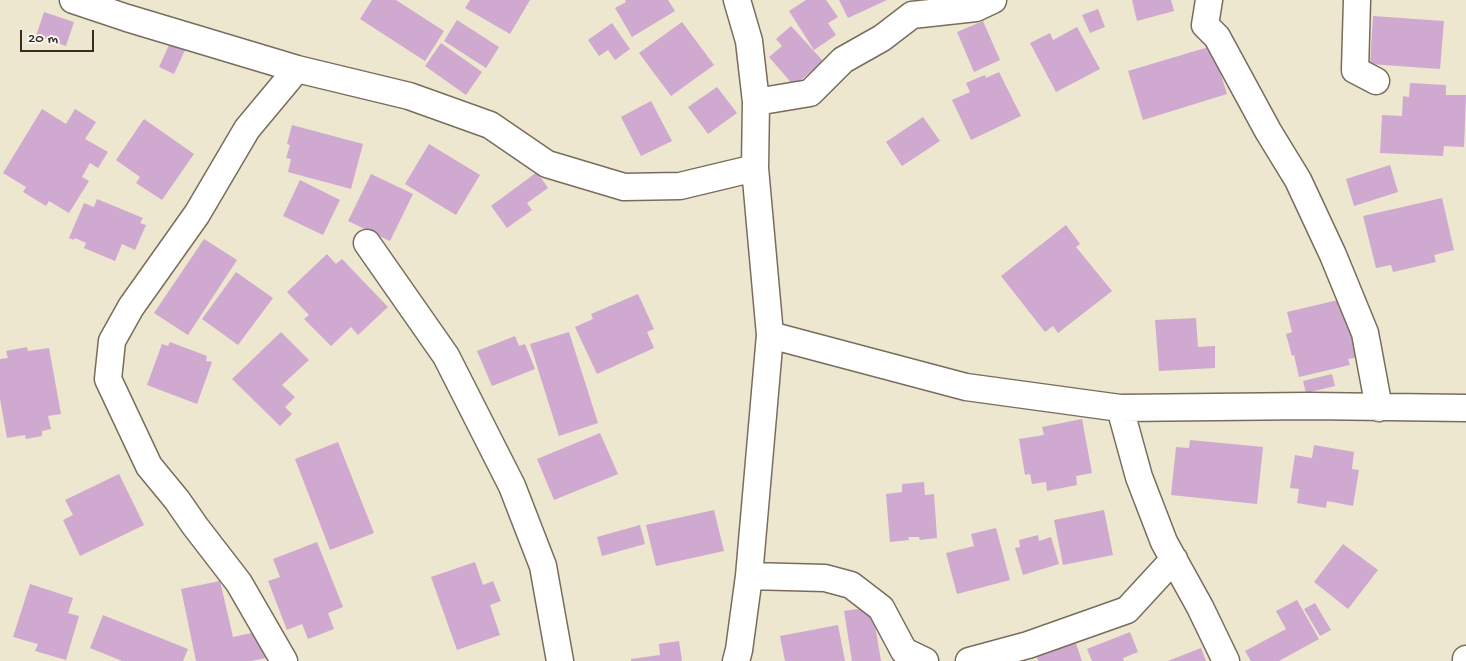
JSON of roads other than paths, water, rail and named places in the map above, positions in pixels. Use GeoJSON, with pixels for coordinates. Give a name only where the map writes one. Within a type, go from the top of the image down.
{"type":"FeatureCollection","features":[{"type":"Feature","properties":{"kind":"street"},"geometry":{"type":"LineString","coordinates":[[73,0],[297,69],[409,96],[490,125],[546,164],[624,187],[680,186],[756,168]]}},
{"type":"Feature","properties":{"kind":"street"},"geometry":{"type":"LineString","coordinates":[[736,661],[749,576],[770,335],[756,168],[756,102],[749,41],[737,0]]}},
{"type":"Feature","properties":{"kind":"street"},"geometry":{"type":"LineString","coordinates":[[756,102],[810,93],[843,60],[882,38],[912,15],[976,8],[993,0]]}},
{"type":"Feature","properties":{"kind":"street"},"geometry":{"type":"LineString","coordinates":[[1209,0],[1205,25],[1217,37],[1268,131],[1298,180],[1350,295],[1365,333],[1379,408]]}},
{"type":"Feature","properties":{"kind":"street"},"geometry":{"type":"LineString","coordinates":[[1357,0],[1356,70],[1376,81]]}},
{"type":"Feature","properties":{"kind":"street"},"geometry":{"type":"LineString","coordinates":[[284,661],[240,583],[149,466],[108,380],[112,341],[131,307],[197,214],[247,129],[297,69]]}},
{"type":"Feature","properties":{"kind":"street"},"geometry":{"type":"LineString","coordinates":[[367,243],[446,356],[512,486],[543,566],[560,661]]}},
{"type":"Feature","properties":{"kind":"street"},"geometry":{"type":"LineString","coordinates":[[770,335],[966,386],[1120,408],[1310,406],[1466,408]]}},
{"type":"Feature","properties":{"kind":"street"},"geometry":{"type":"LineString","coordinates":[[1120,408],[1138,477],[1164,542],[1200,607],[1226,661]]}},
{"type":"Feature","properties":{"kind":"street"},"geometry":{"type":"LineString","coordinates":[[969,661],[1028,645],[1127,610],[1174,559]]}},
{"type":"Feature","properties":{"kind":"street"},"geometry":{"type":"LineString","coordinates":[[749,576],[825,578],[851,585],[881,608],[904,651],[925,661]]}}]}
